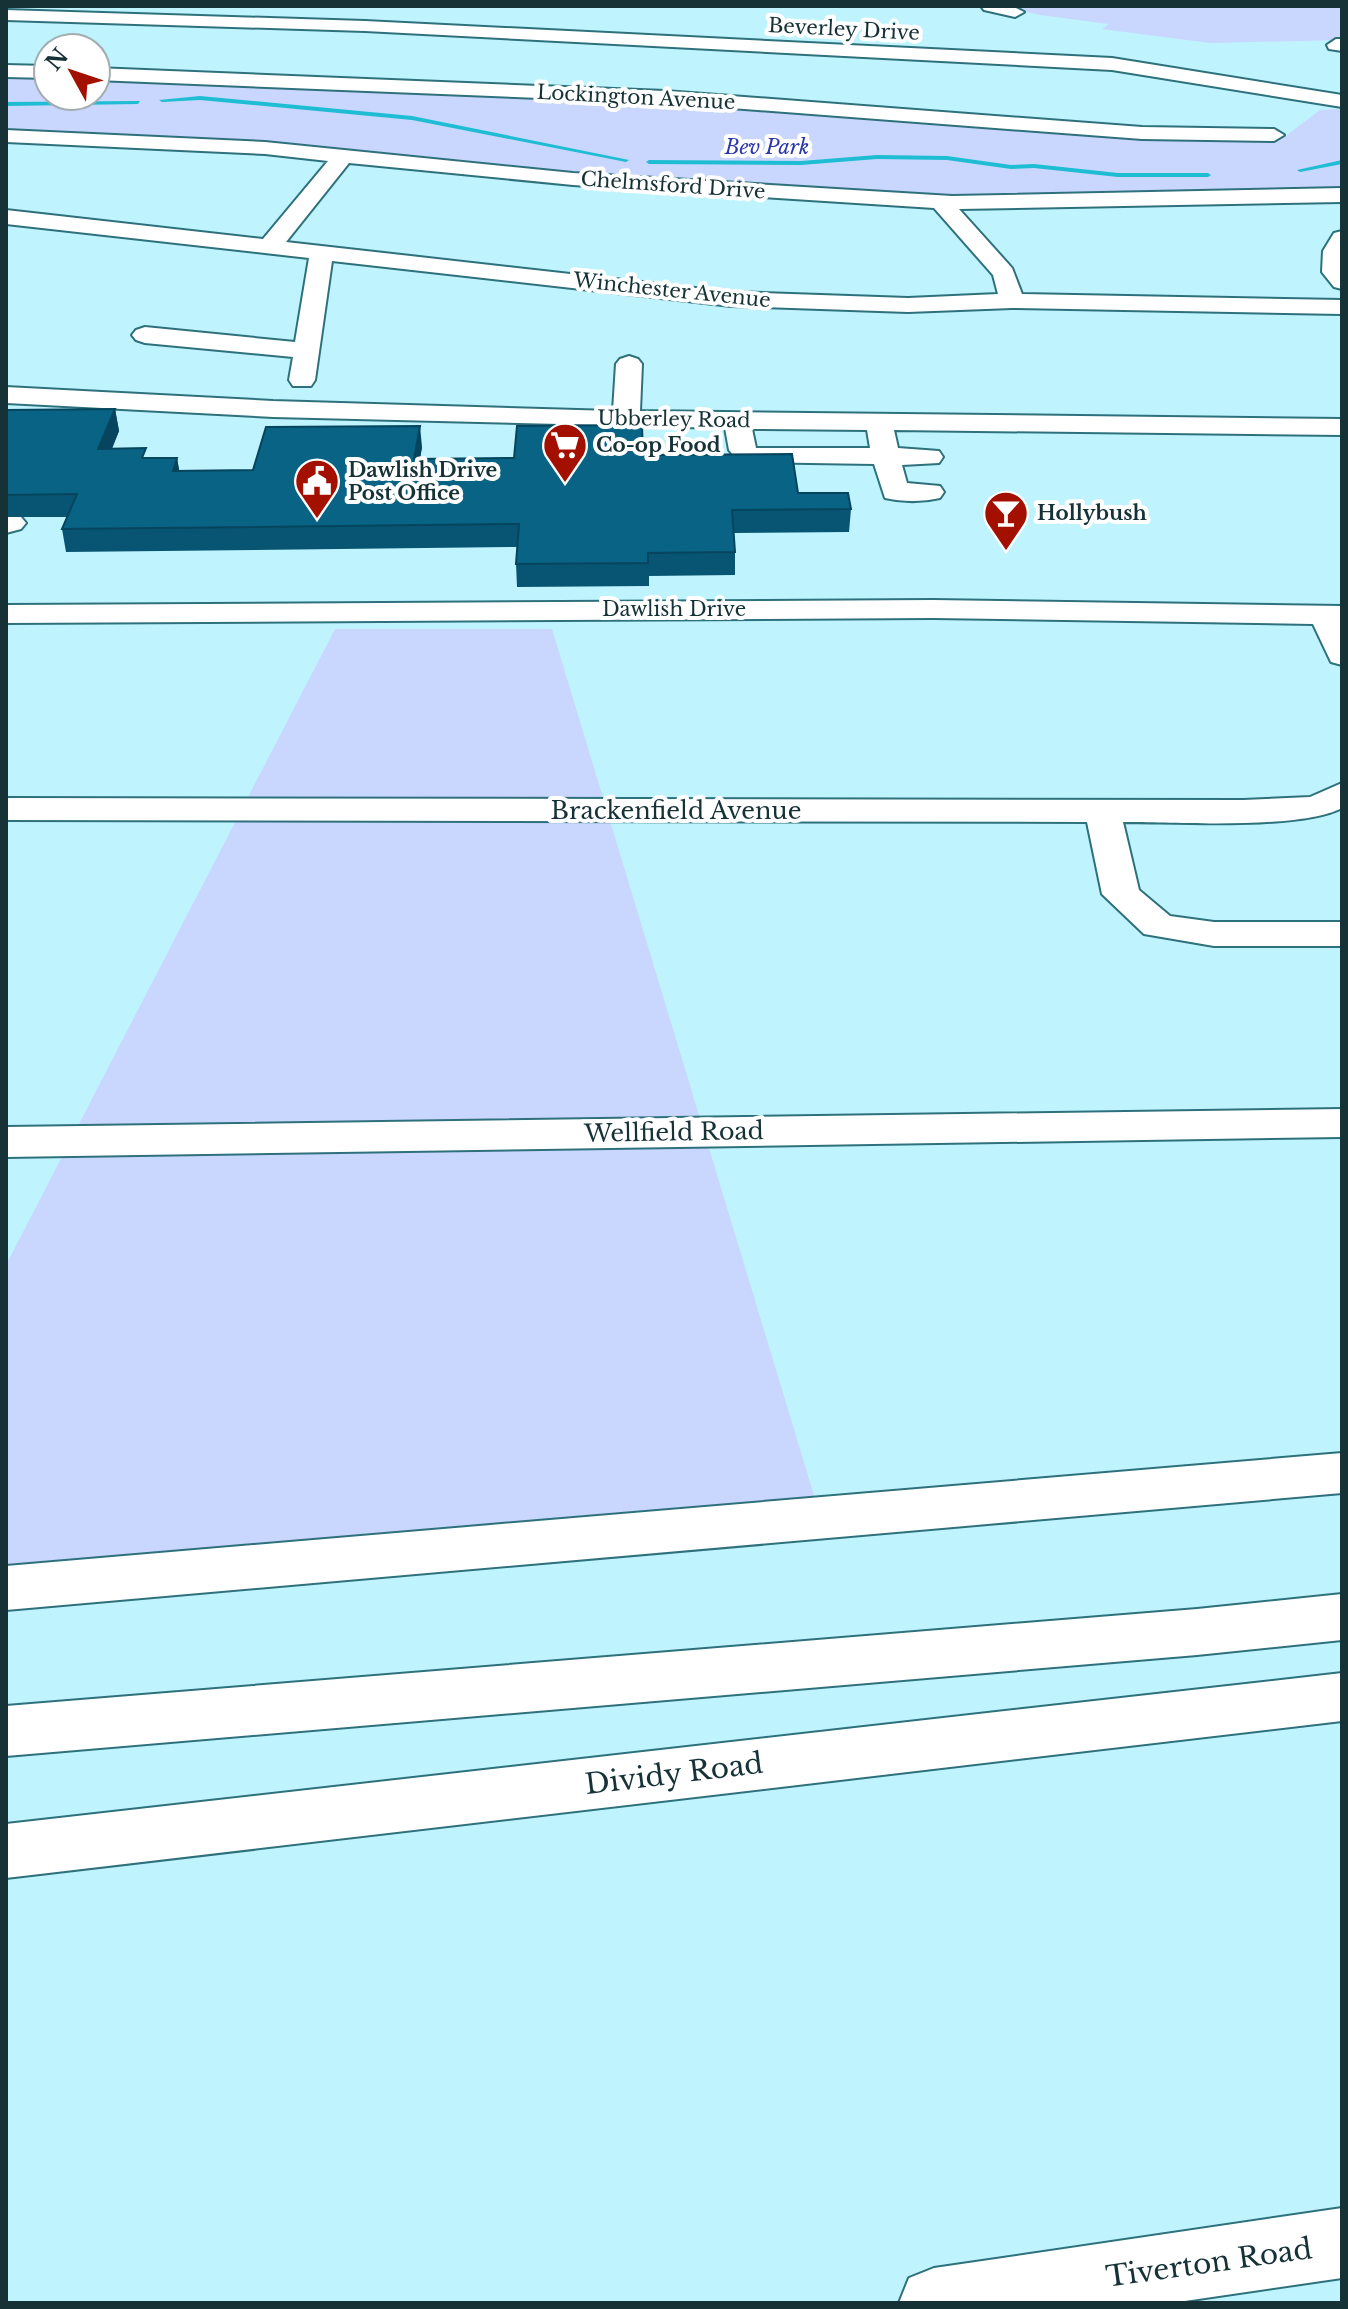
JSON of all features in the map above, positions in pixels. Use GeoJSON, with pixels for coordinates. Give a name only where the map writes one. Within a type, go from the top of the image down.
{"type":"FeatureCollection","features":[{"type":"Feature","properties":{"kind":"street"},"geometry":{"type":"LineString","coordinates":[[365,26],[392,6]]}},
{"type":"Feature","properties":{"kind":"street"},"geometry":{"type":"LineString","coordinates":[[990,6],[1015,12]]}},
{"type":"Feature","properties":{"kind":"street","name":"Beverley Drive"},"geometry":{"type":"LineString","coordinates":[[6,15],[365,26],[553,36],[580,45],[1112,64],[1334,100]]}},
{"type":"Feature","properties":{"kind":"street"},"geometry":{"type":"LineString","coordinates":[[133,38],[157,18]]}},
{"type":"Feature","properties":{"kind":"street"},"geometry":{"type":"LineString","coordinates":[[553,36],[567,20]]}},
{"type":"Feature","properties":{"kind":"street","name":"Lockington Avenue"},"geometry":{"type":"LineString","coordinates":[[112,67],[561,86],[665,97],[1175,133],[1287,126]]}},
{"type":"Feature","properties":{"kind":"street"},"geometry":{"type":"LineString","coordinates":[[6,71],[32,72]]}},
{"type":"Feature","properties":{"kind":"street"},"geometry":{"type":"LineString","coordinates":[[1287,126],[1334,100]]}},
{"type":"Feature","properties":{"kind":"street","name":"Lockington Avenue"},"geometry":{"type":"LineString","coordinates":[[1175,133],[1241,156],[1287,126]]}},
{"type":"Feature","properties":{"kind":"street","name":"Chelmsford Drive"},"geometry":{"type":"LineString","coordinates":[[6,136],[145,141],[343,156],[573,179],[940,202],[1267,188],[1333,195]]}},
{"type":"Feature","properties":{"kind":"street"},"geometry":{"type":"LineString","coordinates":[[270,246],[343,156]]}},
{"type":"Feature","properties":{"kind":"street"},"geometry":{"type":"LineString","coordinates":[[1333,195],[1342,224]]}},
{"type":"Feature","properties":{"kind":"street"},"geometry":{"type":"LineString","coordinates":[[940,202],[1004,273],[1012,301]]}},
{"type":"Feature","properties":{"kind":"street","name":"Winchester Avenue"},"geometry":{"type":"LineString","coordinates":[[6,217],[731,299],[908,305],[1012,301],[1342,307]]}},
{"type":"Feature","properties":{"kind":"street"},"geometry":{"type":"LineString","coordinates":[[1342,238],[1335,251],[1334,272],[1342,282]]}},
{"type":"Feature","properties":{"kind":"street"},"geometry":{"type":"LineString","coordinates":[[322,252],[306,351],[286,409],[262,429],[430,432]]}},
{"type":"Feature","properties":{"kind":"street"},"geometry":{"type":"LineString","coordinates":[[145,335],[306,351]]}},
{"type":"Feature","properties":{"kind":"street"},"geometry":{"type":"LineString","coordinates":[[626,419],[629,364]]}},
{"type":"Feature","properties":{"kind":"street","name":"Ubberley Road"},"geometry":{"type":"LineString","coordinates":[[6,395],[286,409],[626,419],[1342,427]]}},
{"type":"Feature","properties":{"kind":"street"},"geometry":{"type":"LineString","coordinates":[[737,420],[743,450],[749,456],[929,457]]}},
{"type":"Feature","properties":{"kind":"street"},"geometry":{"type":"LineString","coordinates":[[879,422],[895,492],[930,492]]}},
{"type":"Feature","properties":{"kind":"street","name":"Dawlish Drive"},"geometry":{"type":"LineString","coordinates":[[6,614],[933,609],[1334,615]]}},
{"type":"Feature","properties":{"kind":"street"},"geometry":{"type":"LineString","coordinates":[[1334,615],[1342,655]]}},
{"type":"Feature","properties":{"kind":"street","name":"Brackenfield Avenue"},"geometry":{"type":"LineString","coordinates":[[6,809],[1243,811],[1317,807],[1342,794]]}},
{"type":"Feature","properties":{"kind":"street"},"geometry":{"type":"LineString","coordinates":[[1103,811],[1121,894],[1158,926],[1214,934],[1342,934]]}},
{"type":"Feature","properties":{"kind":"street","name":"Wellfield Road"},"geometry":{"type":"LineString","coordinates":[[6,1142],[1342,1123]]}},
{"type":"Feature","properties":{"kind":"street"},"geometry":{"type":"LineString","coordinates":[[6,1588],[1342,1473]]}},
{"type":"Feature","properties":{"kind":"street"},"geometry":{"type":"LineString","coordinates":[[6,1731],[1197,1632],[1342,1617]]}},
{"type":"Feature","properties":{"kind":"street","name":"Dividy Road"},"geometry":{"type":"LineString","coordinates":[[6,1851],[1342,1697]]}},
{"type":"Feature","properties":{"kind":"street","name":"Tiverton Road"},"geometry":{"type":"LineString","coordinates":[[934,2303],[1342,2243]]}},
{"type":"Feature","properties":{"kind":"green space"},"geometry":{"type":"Polygon","coordinates":[[[1005,6],[1342,6],[1342,40],[1210,43],[1102,29],[1109,24],[1040,15],[1005,6]]]}},
{"type":"Feature","properties":{"kind":"green space","name":"Bev Park"},"geometry":{"type":"Polygon","coordinates":[[[6,73],[32,74],[32,112],[112,112],[112,77],[600,95],[1172,137],[1283,138],[1320,110],[1342,109],[1342,189],[1025,197],[905,195],[532,172],[272,142],[6,132],[6,73]]]}},
{"type":"Feature","properties":{"kind":"green space"},"geometry":{"type":"Polygon","coordinates":[[[335,629],[552,629],[816,1502],[6,1568],[6,1265],[335,629]]]}},
{"type":"Feature","properties":{"kind":"building"},"geometry":{"type":"Polygon","coordinates":[[[115,409],[98,449],[146,448],[142,458],[177,458],[173,471],[253,470],[266,427],[420,426],[414,459],[514,458],[517,426],[642,425],[643,455],[792,454],[798,493],[848,493],[851,509],[732,510],[735,552],[648,553],[648,563],[516,564],[519,524],[62,529],[77,494],[6,495],[6,410],[115,409]]]}},
{"type":"Feature","properties":{"kind":"waterway"},"geometry":{"type":"LineString","coordinates":[[162,100],[200,98],[412,118],[626,160]]}},
{"type":"Feature","properties":{"kind":"waterway"},"geometry":{"type":"LineString","coordinates":[[6,104],[138,102]]}},
{"type":"Feature","properties":{"kind":"waterway"},"geometry":{"type":"LineString","coordinates":[[649,162],[801,163],[877,157],[947,158],[1011,167],[1034,166],[1118,175],[1208,175]]}},
{"type":"Feature","properties":{"kind":"waterway"},"geometry":{"type":"LineString","coordinates":[[1300,170],[1342,162]]}},
{"type":"Feature","properties":{"kind":"place","name":"Co-op Food"},"geometry":{"type":"Point","coordinates":[565,484]}},
{"type":"Feature","properties":{"kind":"place","name":"Dawlish Drive Post Office"},"geometry":{"type":"Point","coordinates":[317,520]}},
{"type":"Feature","properties":{"kind":"place","name":"Hollybush"},"geometry":{"type":"Point","coordinates":[1006,552]}}]}
